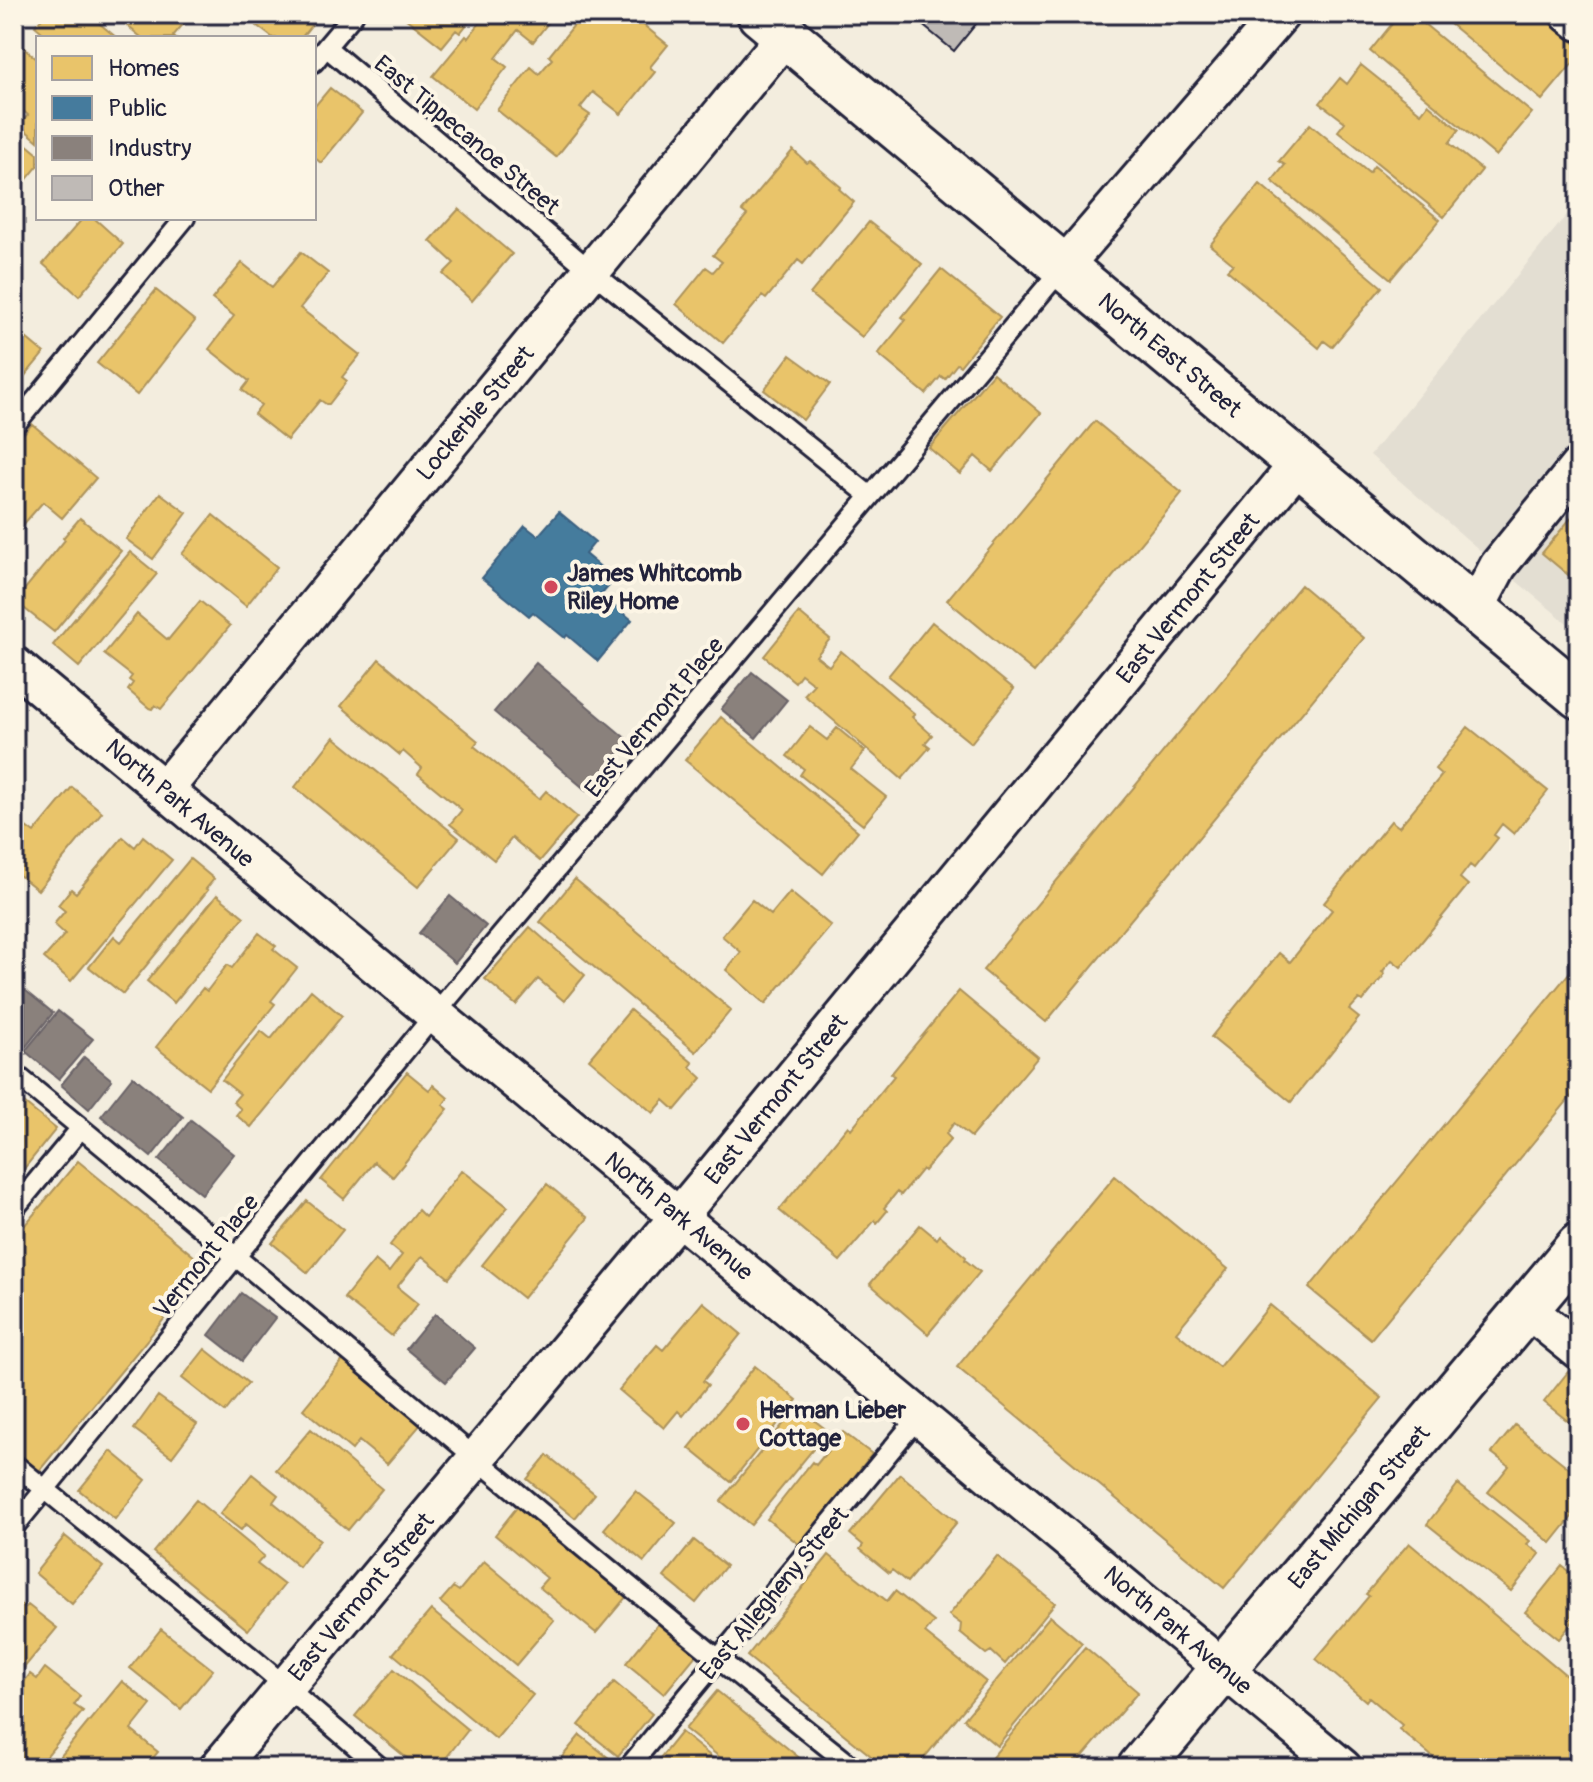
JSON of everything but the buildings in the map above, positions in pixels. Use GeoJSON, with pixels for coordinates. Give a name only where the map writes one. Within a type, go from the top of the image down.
{"type":"FeatureCollection","features":[{"type":"Feature","properties":{"kind":"main road","name":"North East Street"},"geometry":{"type":"LineString","coordinates":[[773,25],[1579,696]]}},
{"type":"Feature","properties":{"kind":"main road","name":"East Michigan Street"},"geometry":{"type":"LineString","coordinates":[[1140,1768],[1579,1246]]}},
{"type":"Feature","properties":{"kind":"street"},"geometry":{"type":"LineString","coordinates":[[1064,266],[1281,14]]}},
{"type":"Feature","properties":{"kind":"street"},"geometry":{"type":"LineString","coordinates":[[1569,14],[1579,22]]}},
{"type":"Feature","properties":{"kind":"street","name":"Lockerbie Street"},"geometry":{"type":"LineString","coordinates":[[164,790],[591,271],[773,25]]}},
{"type":"Feature","properties":{"kind":"street","name":"East Vermont Street"},"geometry":{"type":"LineString","coordinates":[[218,1768],[679,1216],[1299,463]]}},
{"type":"Feature","properties":{"kind":"street"},"geometry":{"type":"LineString","coordinates":[[1475,610],[1498,566],[1579,466]]}},
{"type":"Feature","properties":{"kind":"street","name":"North Park Avenue"},"geometry":{"type":"LineString","coordinates":[[20,683],[164,790],[1343,1768]]}},
{"type":"Feature","properties":{"kind":"street"},"geometry":{"type":"LineString","coordinates":[[1527,1309],[1579,1351]]}},
{"type":"Feature","properties":{"kind":"lane"},"geometry":{"type":"LineString","coordinates":[[320,55],[354,14]]}},
{"type":"Feature","properties":{"kind":"lane","name":"East Tippecanoe Street"},"geometry":{"type":"LineString","coordinates":[[320,55],[870,496]]}},
{"type":"Feature","properties":{"kind":"lane"},"geometry":{"type":"LineString","coordinates":[[14,426],[183,220]]}},
{"type":"Feature","properties":{"kind":"lane","name":"East Vermont Place"},"geometry":{"type":"LineString","coordinates":[[435,1014],[1064,266]]}},
{"type":"Feature","properties":{"kind":"lane","name":"Vermont Place"},"geometry":{"type":"LineString","coordinates":[[14,1527],[435,1014]]}},
{"type":"Feature","properties":{"kind":"lane"},"geometry":{"type":"LineString","coordinates":[[14,1073],[718,1661],[854,1768]]}},
{"type":"Feature","properties":{"kind":"lane"},"geometry":{"type":"LineString","coordinates":[[14,1209],[81,1128]]}},
{"type":"Feature","properties":{"kind":"lane","name":"East Allegheny Street"},"geometry":{"type":"LineString","coordinates":[[628,1768],[919,1416]]}},
{"type":"Feature","properties":{"kind":"lane"},"geometry":{"type":"LineString","coordinates":[[14,1464],[381,1768]]}},
{"type":"Feature","properties":{"kind":"shaded area"},"geometry":{"type":"Polygon","coordinates":[[[1579,200],[1579,633],[1370,455],[1579,200]]]}},
{"type":"Feature","properties":{"kind":"place","name":"James Whitcomb Riley Home"},"geometry":{"type":"Point","coordinates":[551,587]}},
{"type":"Feature","properties":{"kind":"place","name":"Herman Lieber Cottage"},"geometry":{"type":"Point","coordinates":[743,1424]}}]}
